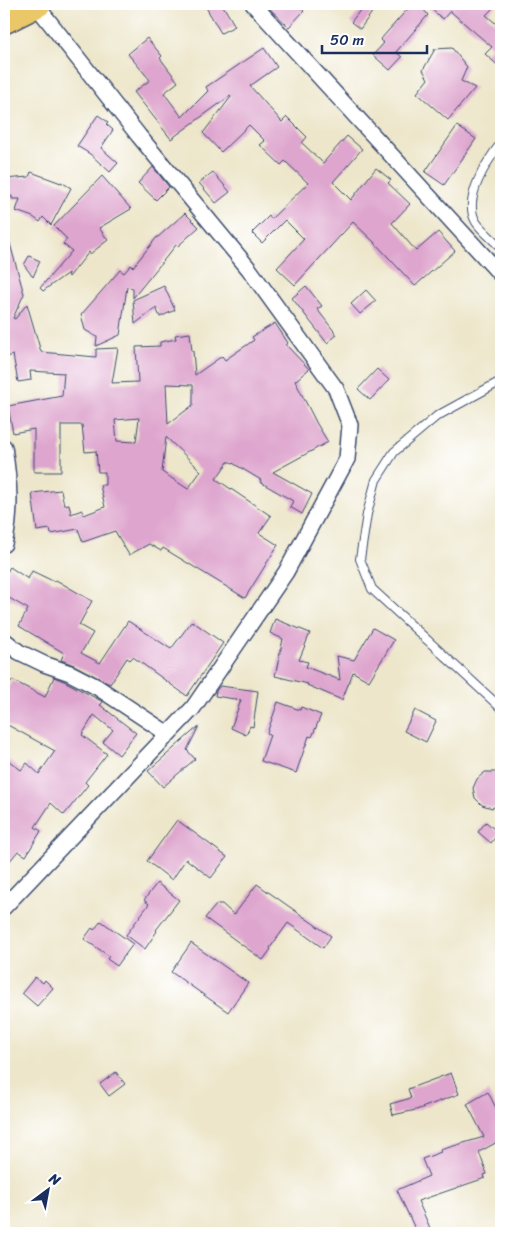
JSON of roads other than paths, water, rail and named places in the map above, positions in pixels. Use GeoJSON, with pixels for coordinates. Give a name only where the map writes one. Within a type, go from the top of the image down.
{"type":"FeatureCollection","features":[{"type":"Feature","properties":{"kind":"highway"},"geometry":{"type":"LineString","coordinates":[[4,21],[37,4]]}},
{"type":"Feature","properties":{"kind":"street"},"geometry":{"type":"LineString","coordinates":[[4,907],[193,708],[286,572],[347,459],[350,425],[336,390],[249,269],[139,136],[37,4]]}},
{"type":"Feature","properties":{"kind":"street"},"geometry":{"type":"LineString","coordinates":[[252,4],[501,275]]}},
{"type":"Feature","properties":{"kind":"street"},"geometry":{"type":"LineString","coordinates":[[4,447],[9,494],[8,527],[4,544]]}},
{"type":"Feature","properties":{"kind":"street"},"geometry":{"type":"LineString","coordinates":[[4,640],[19,652],[44,664],[70,673],[97,688],[168,734]]}},
{"type":"Feature","properties":{"kind":"lane"},"geometry":{"type":"LineString","coordinates":[[501,143],[478,180],[471,204],[476,222],[501,248]]}},
{"type":"Feature","properties":{"kind":"lane"},"geometry":{"type":"LineString","coordinates":[[501,381],[437,416],[394,452],[376,480],[360,559],[372,589],[501,708]]}}]}
